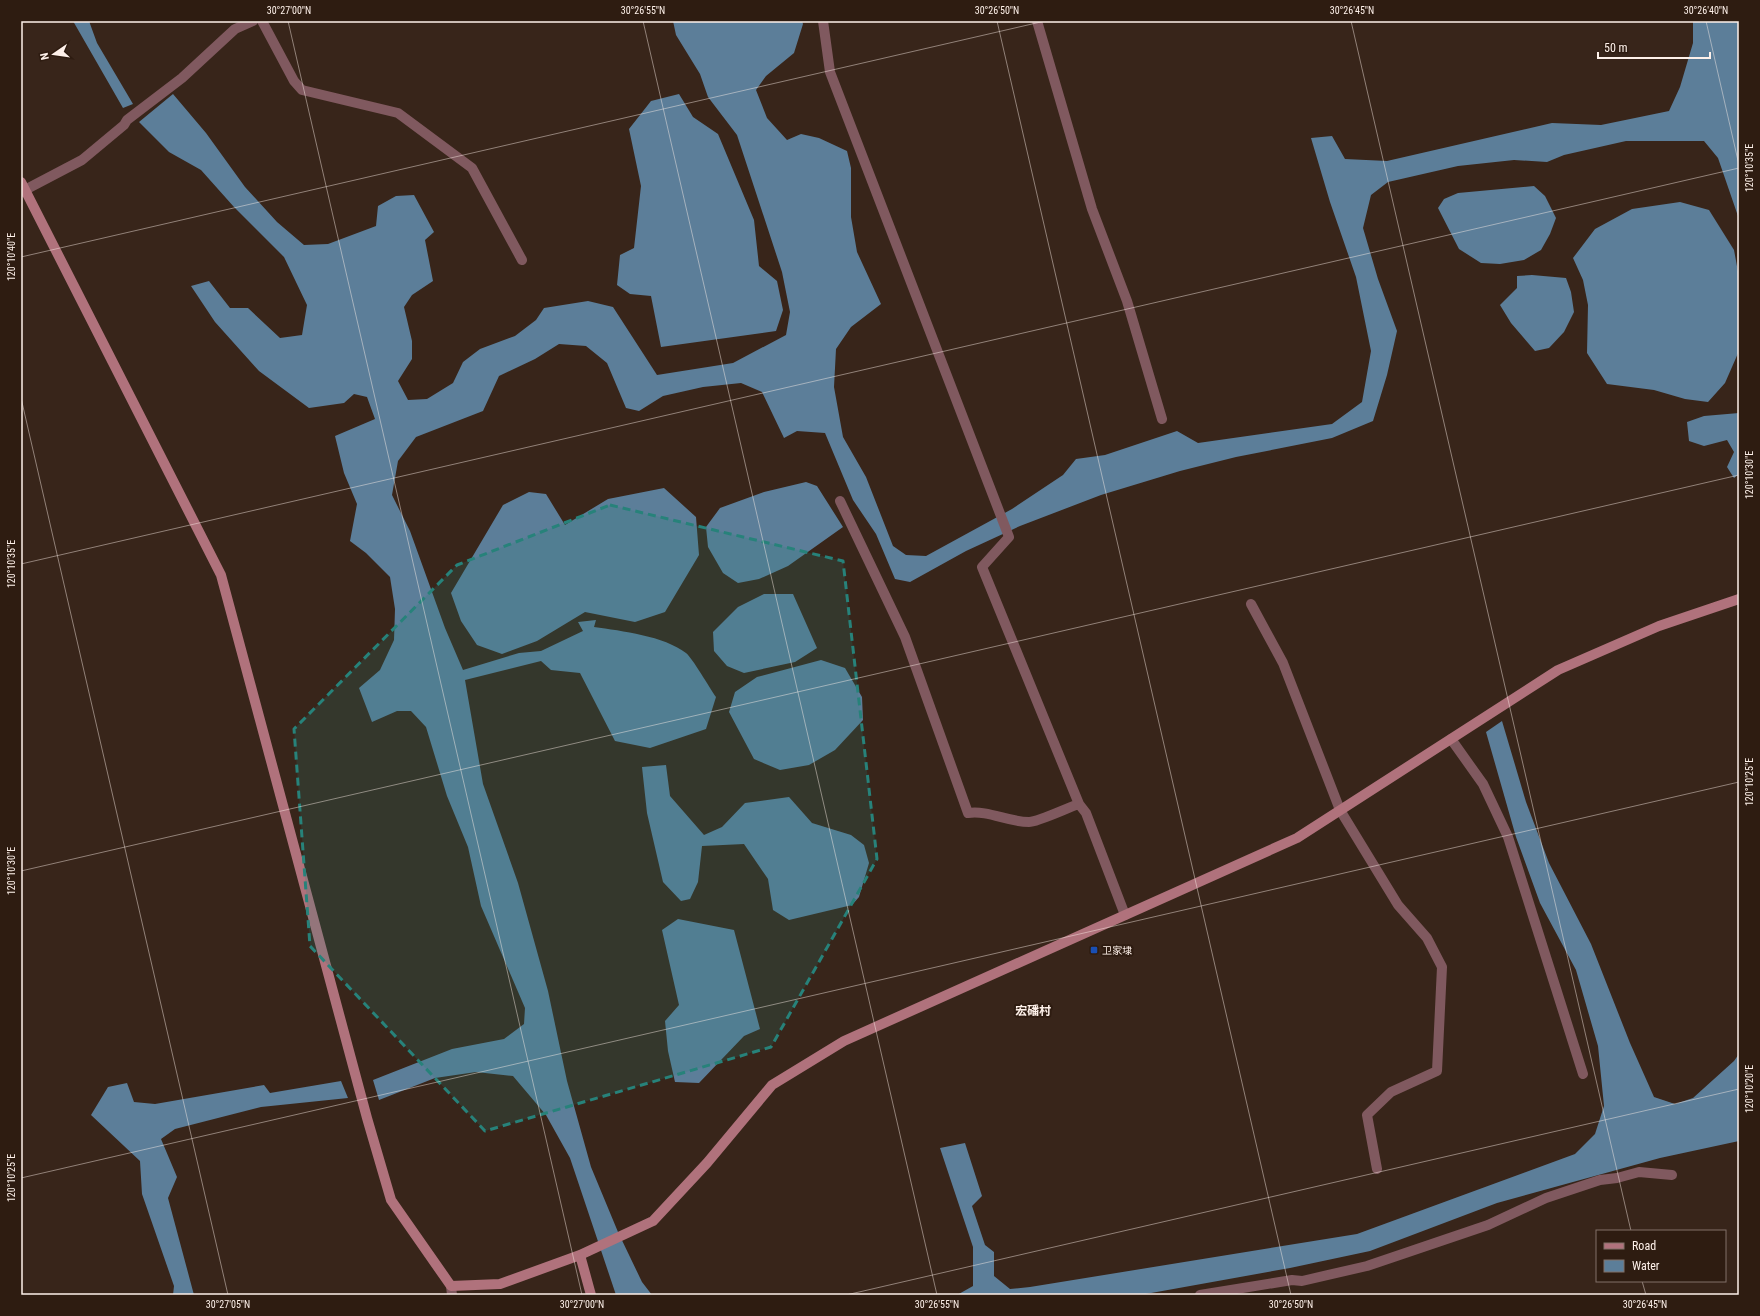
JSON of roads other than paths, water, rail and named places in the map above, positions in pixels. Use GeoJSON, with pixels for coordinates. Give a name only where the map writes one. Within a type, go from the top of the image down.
{"type":"FeatureCollection","features":[{"type":"Feature","properties":{"kind":"street"},"geometry":{"type":"LineString","coordinates":[[253,21],[235,29],[182,78],[127,120],[124,125],[82,160],[22,188],[221,575],[390,1200],[452,1290],[500,1284],[580,1255],[653,1221],[707,1163],[772,1085],[844,1041],[1297,838],[1558,670],[1659,626],[1739,599]]}},
{"type":"Feature","properties":{"kind":"street"},"geometry":{"type":"LineString","coordinates":[[262,21],[294,81],[302,90],[398,113],[472,168],[522,260]]}},
{"type":"Feature","properties":{"kind":"street"},"geometry":{"type":"LineString","coordinates":[[824,21],[830,72],[1009,537],[982,567],[1079,804],[1086,813],[1125,915]]}},
{"type":"Feature","properties":{"kind":"street"},"geometry":{"type":"LineString","coordinates":[[1036,21],[1092,209],[1127,301],[1162,419]]}},
{"type":"Feature","properties":{"kind":"street"},"geometry":{"type":"LineString","coordinates":[[840,501],[905,637],[968,813],[977,812],[1030,822],[1079,804]]}},
{"type":"Feature","properties":{"kind":"street"},"geometry":{"type":"LineString","coordinates":[[1251,604],[1284,663],[1340,810],[1398,905],[1427,938],[1442,968],[1437,1071],[1391,1092],[1367,1115],[1377,1169]]}},
{"type":"Feature","properties":{"kind":"street"},"geometry":{"type":"LineString","coordinates":[[1451,739],[1483,784],[1508,837],[1582,1074]]}},
{"type":"Feature","properties":{"kind":"street"},"geometry":{"type":"LineString","coordinates":[[1200,1295],[1292,1280],[1302,1281],[1367,1266],[1488,1225],[1546,1198],[1600,1180],[1617,1178],[1639,1172],[1672,1175]]}},
{"type":"Feature","properties":{"kind":"street"},"geometry":{"type":"LineString","coordinates":[[580,1255],[591,1295]]}},
{"type":"Feature","properties":{"kind":"water"},"geometry":{"type":"Polygon","coordinates":[[[73,21],[89,21],[97,43],[133,104],[123,108],[73,21]]]}},
{"type":"Feature","properties":{"kind":"water"},"geometry":{"type":"Polygon","coordinates":[[[673,21],[802,21],[803,24],[794,53],[766,76],[756,90],[767,118],[787,140],[801,134],[819,138],[847,151],[851,168],[851,217],[857,252],[881,304],[851,327],[836,349],[834,387],[843,437],[866,477],[893,546],[906,555],[926,556],[1012,509],[1063,475],[1076,459],[1105,455],[1177,431],[1198,443],[1332,424],[1362,402],[1371,351],[1356,277],[1330,202],[1311,138],[1332,136],[1345,159],[1387,161],[1552,123],[1601,125],[1669,111],[1680,87],[1693,43],[1693,21],[1739,21],[1739,219],[1718,158],[1704,141],[1626,141],[1564,155],[1547,162],[1514,160],[1458,166],[1388,182],[1371,195],[1363,228],[1378,279],[1397,331],[1387,375],[1373,421],[1332,438],[1236,457],[1180,471],[1101,495],[1020,526],[966,551],[910,582],[895,579],[876,534],[853,500],[825,433],[797,431],[784,438],[762,392],[741,383],[703,387],[663,396],[639,411],[626,408],[607,363],[586,346],[559,344],[535,359],[499,376],[483,411],[416,437],[398,461],[392,495],[410,531],[445,628],[463,670],[519,653],[541,651],[583,631],[578,622],[596,620],[594,627],[655,638],[677,647],[689,656],[716,697],[706,729],[650,748],[615,741],[580,673],[551,670],[541,661],[465,680],[483,784],[518,883],[548,991],[567,1081],[591,1167],[618,1232],[642,1282],[652,1295],[616,1295],[570,1158],[546,1115],[513,1076],[476,1072],[435,1078],[379,1100],[373,1080],[452,1049],[504,1039],[524,1024],[525,1008],[481,906],[468,847],[447,796],[426,727],[411,711],[397,711],[372,722],[359,688],[380,670],[394,640],[395,609],[390,577],[366,553],[350,541],[357,504],[344,473],[335,436],[375,419],[367,397],[354,394],[344,403],[309,408],[259,371],[215,322],[191,286],[209,281],[230,308],[248,308],[280,338],[302,335],[307,305],[284,257],[234,207],[201,170],[169,152],[139,122],[173,94],[206,133],[245,187],[277,222],[304,245],[328,244],[376,226],[378,206],[396,196],[414,195],[434,232],[425,240],[433,281],[412,295],[404,307],[412,341],[412,359],[398,381],[408,400],[427,399],[453,383],[463,362],[480,349],[515,336],[536,320],[544,308],[588,301],[613,307],[657,375],[733,363],[786,335],[790,312],[782,272],[737,135],[708,97],[700,74],[676,35],[673,21]]]}},
{"type":"Feature","properties":{"kind":"water"},"geometry":{"type":"Polygon","coordinates":[[[679,94],[693,117],[718,134],[754,220],[759,266],[777,281],[783,310],[776,331],[661,347],[651,296],[630,294],[617,285],[620,255],[634,248],[641,186],[629,129],[651,101],[679,94]]]}},
{"type":"Feature","properties":{"kind":"water"},"geometry":{"type":"Polygon","coordinates":[[[1534,186],[1545,196],[1556,218],[1550,234],[1541,250],[1524,260],[1500,264],[1481,263],[1459,249],[1438,208],[1444,199],[1458,193],[1534,186]]]}},
{"type":"Feature","properties":{"kind":"water"},"geometry":{"type":"Polygon","coordinates":[[[1680,202],[1709,210],[1734,250],[1739,277],[1739,351],[1725,383],[1708,402],[1685,399],[1654,390],[1607,384],[1587,353],[1588,305],[1583,280],[1573,258],[1595,229],[1632,209],[1680,202]]]}},
{"type":"Feature","properties":{"kind":"water"},"geometry":{"type":"Polygon","coordinates":[[[1532,275],[1566,278],[1571,292],[1574,312],[1564,332],[1549,348],[1535,351],[1511,323],[1500,305],[1517,288],[1517,276],[1532,275]]]}},
{"type":"Feature","properties":{"kind":"water"},"geometry":{"type":"Polygon","coordinates":[[[1739,413],[1739,474],[1734,478],[1727,467],[1734,452],[1727,440],[1704,446],[1689,441],[1687,422],[1704,416],[1739,413]]]}},
{"type":"Feature","properties":{"kind":"water"},"geometry":{"type":"Polygon","coordinates":[[[806,482],[817,486],[843,527],[788,566],[759,579],[738,583],[723,573],[708,547],[706,527],[720,508],[764,492],[806,482]]]}},
{"type":"Feature","properties":{"kind":"water"},"geometry":{"type":"Polygon","coordinates":[[[664,488],[696,517],[699,555],[665,612],[635,622],[585,612],[537,641],[502,654],[477,645],[461,621],[451,593],[503,505],[529,492],[546,494],[565,525],[608,499],[664,488]]]}},
{"type":"Feature","properties":{"kind":"water"},"geometry":{"type":"Polygon","coordinates":[[[764,594],[793,594],[817,648],[795,662],[744,673],[727,666],[714,651],[713,632],[738,607],[764,594]]]}},
{"type":"Feature","properties":{"kind":"water"},"geometry":{"type":"Polygon","coordinates":[[[821,660],[845,668],[862,697],[863,720],[835,750],[809,765],[780,770],[754,759],[729,712],[735,692],[757,677],[821,660]]]}},
{"type":"Feature","properties":{"kind":"water"},"geometry":{"type":"Polygon","coordinates":[[[1502,721],[1526,802],[1549,863],[1591,944],[1630,1043],[1654,1097],[1675,1104],[1693,1098],[1734,1061],[1739,1054],[1739,1141],[1660,1158],[1497,1203],[1370,1251],[1290,1268],[1140,1295],[957,1295],[973,1286],[973,1247],[940,1148],[965,1143],[982,1196],[972,1206],[985,1245],[994,1252],[994,1276],[1010,1289],[1357,1234],[1575,1154],[1595,1134],[1604,1106],[1598,1046],[1576,970],[1540,903],[1516,837],[1486,732],[1502,721]]]}},
{"type":"Feature","properties":{"kind":"water"},"geometry":{"type":"Polygon","coordinates":[[[666,765],[670,796],[704,835],[722,827],[745,803],[789,797],[812,823],[851,835],[864,845],[869,863],[859,897],[852,905],[789,920],[773,910],[768,879],[744,844],[702,846],[698,882],[690,899],[681,901],[663,882],[647,813],[642,767],[666,765]]]}},
{"type":"Feature","properties":{"kind":"water"},"geometry":{"type":"Polygon","coordinates":[[[678,919],[734,930],[760,1029],[744,1036],[699,1083],[675,1082],[668,1051],[665,1021],[679,1005],[662,930],[678,919]]]}},
{"type":"Feature","properties":{"kind":"water"},"geometry":{"type":"Polygon","coordinates":[[[341,1081],[348,1098],[261,1107],[175,1129],[161,1139],[177,1177],[168,1198],[194,1295],[173,1295],[174,1286],[142,1194],[140,1161],[91,1115],[108,1087],[127,1083],[134,1102],[155,1104],[264,1085],[270,1093],[341,1081]]]}},
{"type":"Feature","properties":{"kind":"place","name":"卫家埭"},"geometry":{"type":"Point","coordinates":[1094,950]}},
{"type":"Feature","properties":{"kind":"district","name":"宏磻村"},"geometry":{"type":"Point","coordinates":[1033,1011]}}]}
